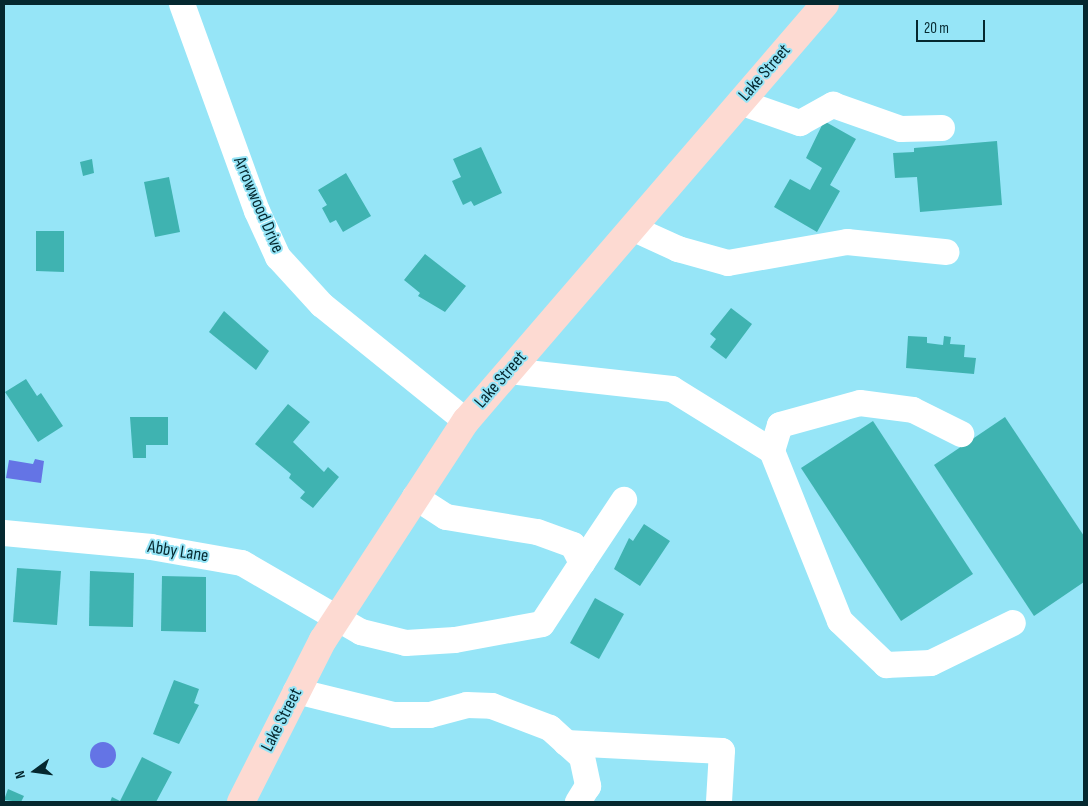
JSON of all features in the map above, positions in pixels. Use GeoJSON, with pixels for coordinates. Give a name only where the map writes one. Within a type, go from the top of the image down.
{"type":"FeatureCollection","features":[{"type":"Feature","properties":{"kind":"main road","name":"Lake Street"},"geometry":{"type":"LineString","coordinates":[[241,802],[296,691],[336,619],[466,421],[826,4]]}},
{"type":"Feature","properties":{"kind":"street","name":"Arrowwood Drive"},"geometry":{"type":"LineString","coordinates":[[182,4],[256,211],[278,257],[322,305],[466,421]]}},
{"type":"Feature","properties":{"kind":"street"},"geometry":{"type":"LineString","coordinates":[[740,102],[800,123],[833,105],[901,129],[942,128]]}},
{"type":"Feature","properties":{"kind":"street"},"geometry":{"type":"LineString","coordinates":[[632,228],[678,249],[728,263],[847,242],[946,252]]}},
{"type":"Feature","properties":{"kind":"street"},"geometry":{"type":"LineString","coordinates":[[509,371],[672,389],[772,451],[840,621],[886,664],[931,663],[1013,623]]}},
{"type":"Feature","properties":{"kind":"street"},"geometry":{"type":"LineString","coordinates":[[772,451],[780,424],[860,403],[913,410],[961,434]]}},
{"type":"Feature","properties":{"kind":"street"},"geometry":{"type":"LineString","coordinates":[[415,497],[446,517],[537,532],[573,545],[582,563]]}},
{"type":"Feature","properties":{"kind":"street","name":"Abby Lane"},"geometry":{"type":"LineString","coordinates":[[4,533],[151,547],[242,563],[361,632],[406,643],[455,640],[542,624],[624,500]]}},
{"type":"Feature","properties":{"kind":"street"},"geometry":{"type":"LineString","coordinates":[[296,691],[394,715],[430,715],[467,705],[492,706],[550,728],[582,757],[588,786],[578,802]]}},
{"type":"Feature","properties":{"kind":"street"},"geometry":{"type":"LineString","coordinates":[[566,743],[722,751],[719,802]]}},
{"type":"Feature","properties":{"kind":"water"},"geometry":{"type":"Polygon","coordinates":[[[35,459],[44,461],[41,483],[6,478],[9,460],[33,464],[35,459]]]}},
{"type":"Feature","properties":{"kind":"water"},"geometry":{"type":"Polygon","coordinates":[[[103,742],[112,746],[116,755],[112,764],[103,768],[94,764],[90,755],[94,746],[103,742]]]}},
{"type":"Feature","properties":{"kind":"building"},"geometry":{"type":"Polygon","coordinates":[[[824,121],[856,139],[830,185],[840,191],[817,232],[774,207],[790,179],[810,190],[822,168],[806,158],[824,121]]]}},
{"type":"Feature","properties":{"kind":"building"},"geometry":{"type":"Polygon","coordinates":[[[997,141],[1002,205],[920,212],[917,177],[895,178],[893,153],[914,152],[914,148],[997,141]]]}},
{"type":"Feature","properties":{"kind":"building"},"geometry":{"type":"Polygon","coordinates":[[[481,147],[502,193],[474,206],[471,201],[463,205],[452,181],[461,177],[453,159],[481,147]]]}},
{"type":"Feature","properties":{"kind":"building"},"geometry":{"type":"Polygon","coordinates":[[[92,159],[94,173],[83,176],[80,162],[92,159]]]}},
{"type":"Feature","properties":{"kind":"building"},"geometry":{"type":"Polygon","coordinates":[[[346,173],[371,216],[343,232],[336,220],[330,223],[322,208],[327,205],[318,190],[346,173]]]}},
{"type":"Feature","properties":{"kind":"building"},"geometry":{"type":"Polygon","coordinates":[[[169,177],[180,232],[155,237],[144,182],[169,177]]]}},
{"type":"Feature","properties":{"kind":"building"},"geometry":{"type":"Polygon","coordinates":[[[36,231],[64,231],[64,272],[36,271],[36,231]]]}},
{"type":"Feature","properties":{"kind":"building"},"geometry":{"type":"Polygon","coordinates":[[[425,254],[466,286],[445,312],[418,296],[420,293],[404,280],[425,254]]]}},
{"type":"Feature","properties":{"kind":"building"},"geometry":{"type":"Polygon","coordinates":[[[731,308],[752,324],[726,359],[710,347],[716,339],[710,334],[731,308]]]}},
{"type":"Feature","properties":{"kind":"building"},"geometry":{"type":"Polygon","coordinates":[[[224,311],[269,351],[256,370],[209,332],[224,311]]]}},
{"type":"Feature","properties":{"kind":"building"},"geometry":{"type":"Polygon","coordinates":[[[908,336],[927,337],[927,343],[943,345],[944,336],[951,337],[950,344],[965,345],[964,357],[976,358],[974,374],[906,368],[908,336]]]}},
{"type":"Feature","properties":{"kind":"building"},"geometry":{"type":"Polygon","coordinates":[[[26,379],[37,396],[41,393],[63,426],[38,442],[5,392],[26,379]]]}},
{"type":"Feature","properties":{"kind":"building"},"geometry":{"type":"Polygon","coordinates":[[[288,404],[310,422],[293,442],[324,472],[328,467],[339,477],[313,508],[300,498],[305,492],[289,478],[291,474],[255,444],[288,404]]]}},
{"type":"Feature","properties":{"kind":"building"},"geometry":{"type":"Polygon","coordinates":[[[130,417],[168,417],[168,445],[146,445],[146,458],[133,458],[130,417]]]}},
{"type":"Feature","properties":{"kind":"building"},"geometry":{"type":"Polygon","coordinates":[[[1005,417],[1084,536],[1084,582],[1034,616],[934,465],[1005,417]]]}},
{"type":"Feature","properties":{"kind":"building"},"geometry":{"type":"Polygon","coordinates":[[[873,421],[973,574],[901,621],[801,468],[873,421]]]}},
{"type":"Feature","properties":{"kind":"building"},"geometry":{"type":"Polygon","coordinates":[[[644,524],[670,541],[640,586],[614,569],[629,538],[633,541],[644,524]]]}},
{"type":"Feature","properties":{"kind":"building"},"geometry":{"type":"Polygon","coordinates":[[[17,568],[61,571],[57,625],[13,622],[17,568]]]}},
{"type":"Feature","properties":{"kind":"building"},"geometry":{"type":"Polygon","coordinates":[[[90,571],[134,573],[133,627],[89,626],[90,571]]]}},
{"type":"Feature","properties":{"kind":"building"},"geometry":{"type":"Polygon","coordinates":[[[162,576],[206,577],[206,632],[161,631],[162,576]]]}},
{"type":"Feature","properties":{"kind":"building"},"geometry":{"type":"Polygon","coordinates":[[[595,598],[624,614],[599,659],[570,643],[595,598]]]}},
{"type":"Feature","properties":{"kind":"building"},"geometry":{"type":"Polygon","coordinates":[[[174,680],[199,689],[194,703],[199,705],[179,744],[153,734],[174,680]]]}},
{"type":"Feature","properties":{"kind":"building"},"geometry":{"type":"Polygon","coordinates":[[[142,757],[172,772],[156,802],[110,802],[112,797],[120,801],[142,757]]]}},
{"type":"Feature","properties":{"kind":"building"},"geometry":{"type":"Polygon","coordinates":[[[8,789],[24,796],[21,802],[4,800],[8,789]]]}}]}
